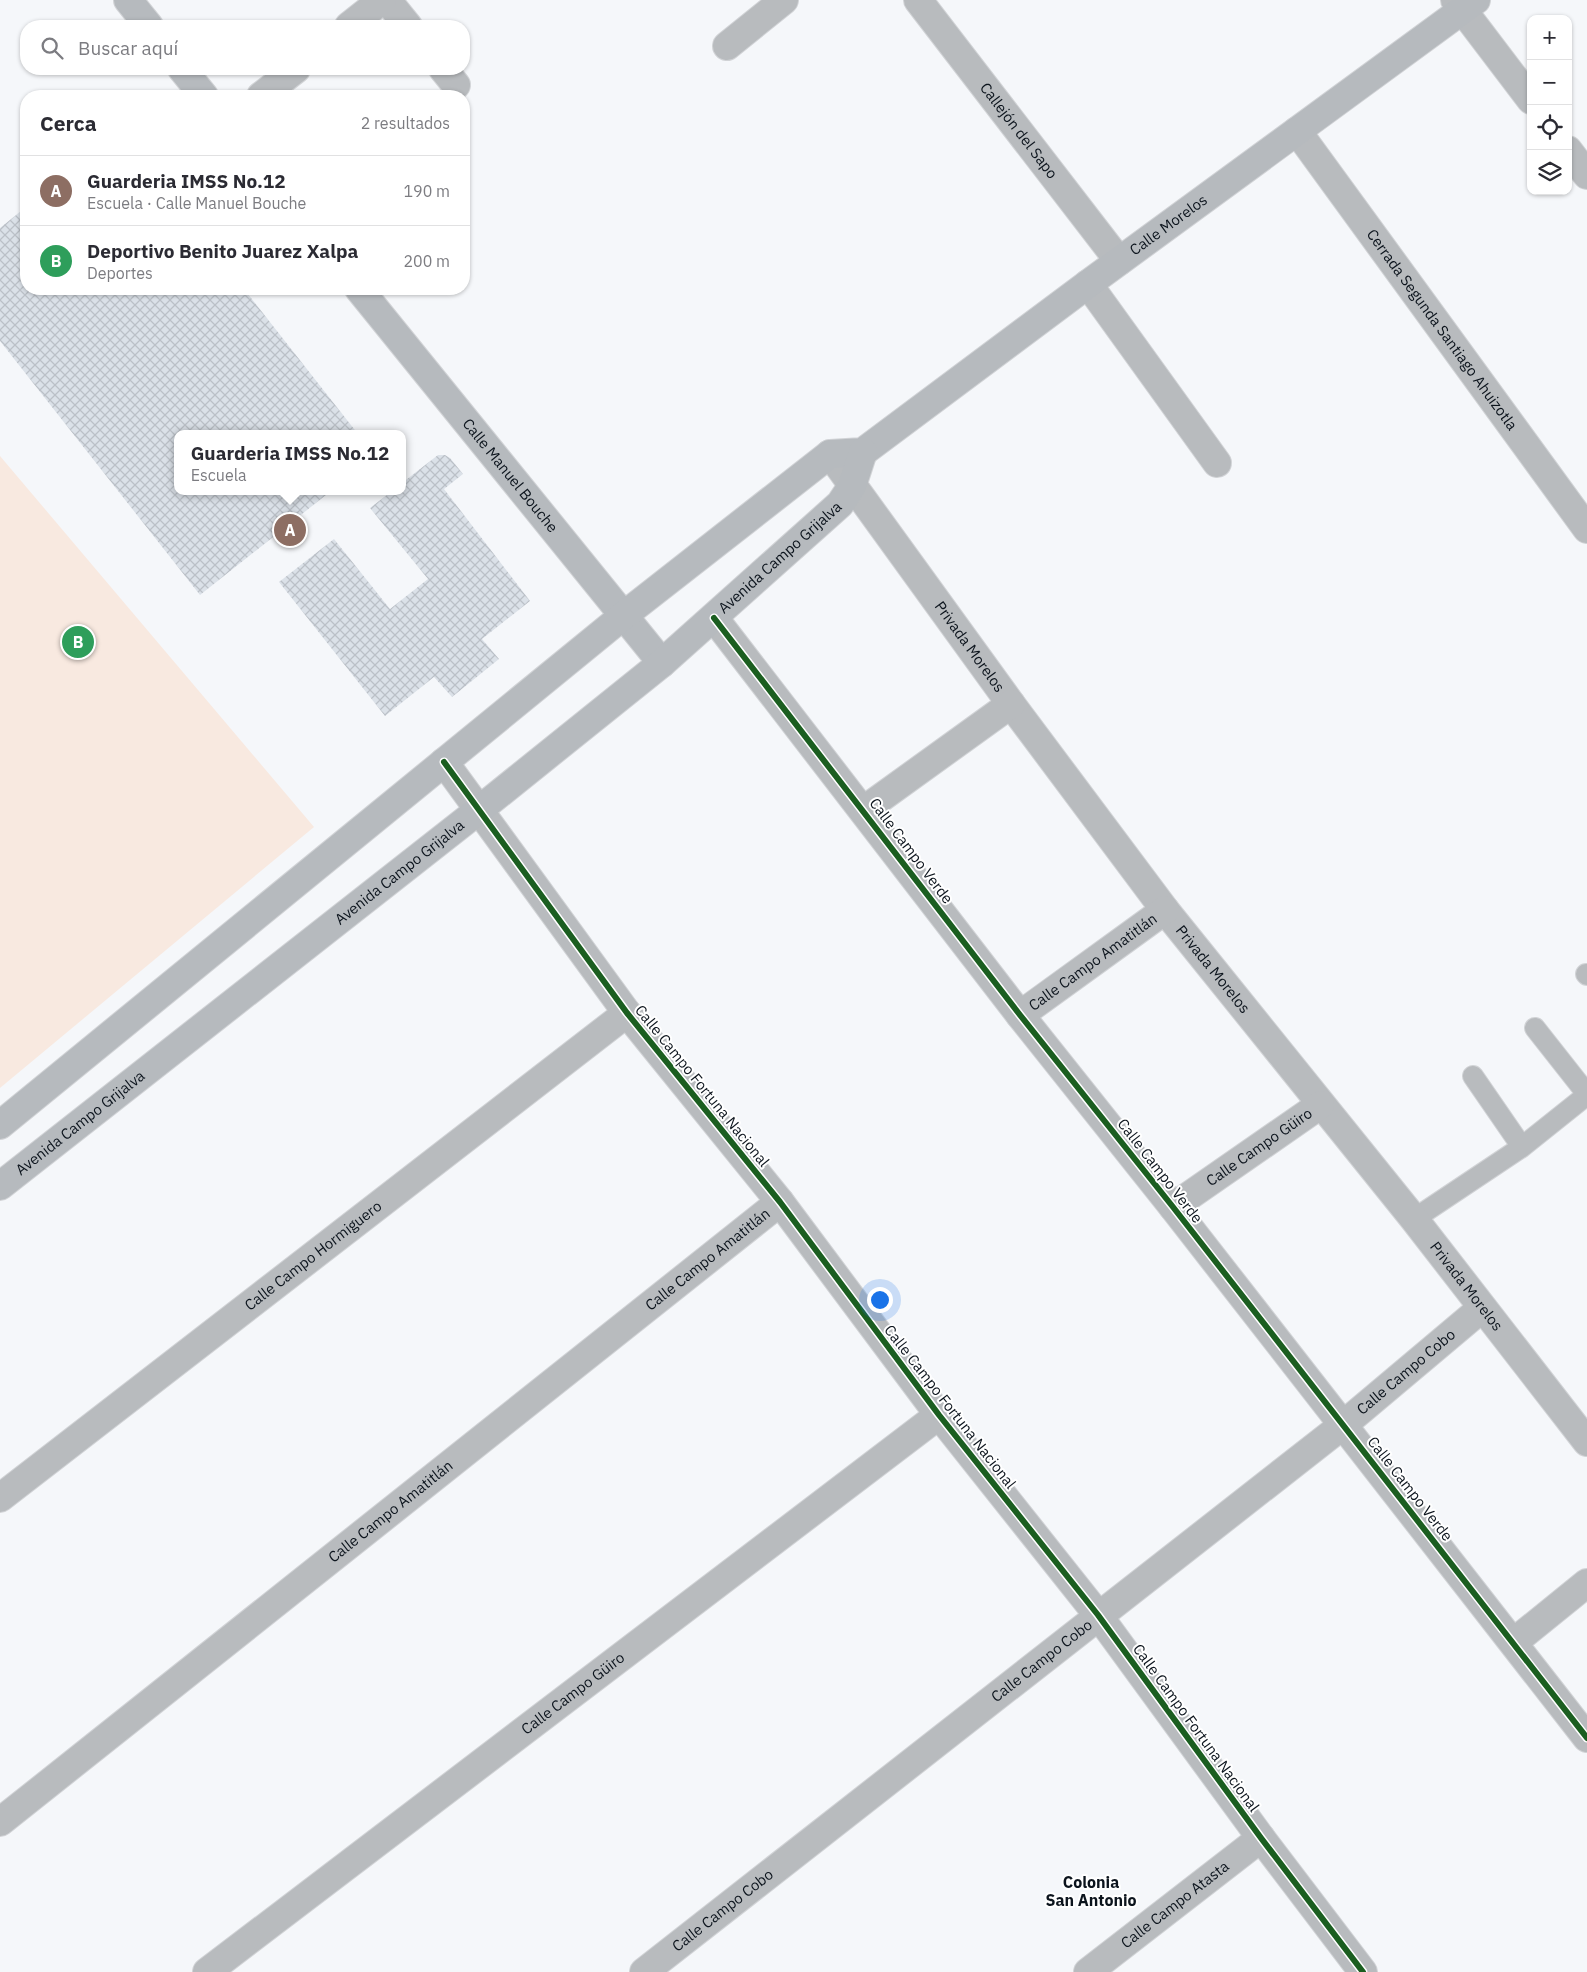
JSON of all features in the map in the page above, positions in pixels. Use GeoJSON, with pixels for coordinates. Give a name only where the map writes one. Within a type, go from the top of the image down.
{"type":"FeatureCollection","features":[{"type":"Feature","properties":{"kind":"street"},"geometry":{"type":"LineString","coordinates":[[128,0],[143,20]]}},
{"type":"Feature","properties":{"kind":"street"},"geometry":{"type":"LineString","coordinates":[[357,20],[382,0]]}},
{"type":"Feature","properties":{"kind":"street"},"geometry":{"type":"LineString","coordinates":[[387,0],[403,20]]}},
{"type":"Feature","properties":{"kind":"street"},"geometry":{"type":"LineString","coordinates":[[727,46],[784,0]]}},
{"type":"Feature","properties":{"kind":"street","name":"Callejón del Sapo"},"geometry":{"type":"LineString","coordinates":[[918,0],[1119,261]]}},
{"type":"Feature","properties":{"kind":"street"},"geometry":{"type":"LineString","coordinates":[[1465,3],[1527,94]]}},
{"type":"Feature","properties":{"kind":"street","name":"Calle Morelos"},"geometry":{"type":"LineString","coordinates":[[863,452],[1297,131],[1465,3]]}},
{"type":"Feature","properties":{"kind":"street"},"geometry":{"type":"LineString","coordinates":[[187,75],[199,90]]}},
{"type":"Feature","properties":{"kind":"street"},"geometry":{"type":"LineString","coordinates":[[269,90],[288,75]]}},
{"type":"Feature","properties":{"kind":"street","name":"Cerrada Segunda Santiago Ahuizotla"},"geometry":{"type":"LineString","coordinates":[[1297,131],[1587,529]]}},
{"type":"Feature","properties":{"kind":"street"},"geometry":{"type":"LineString","coordinates":[[1572,155],[1587,175]]}},
{"type":"Feature","properties":{"kind":"street"},"geometry":{"type":"LineString","coordinates":[[1088,284],[1217,462]]}},
{"type":"Feature","properties":{"kind":"street","name":"Calle Manuel Bouche"},"geometry":{"type":"LineString","coordinates":[[364,295],[662,663]]}},
{"type":"Feature","properties":{"kind":"street"},"geometry":{"type":"LineString","coordinates":[[0,1125],[623,616],[830,454],[863,452],[852,486]]}},
{"type":"Feature","properties":{"kind":"street","name":"Privada Morelos"},"geometry":{"type":"LineString","coordinates":[[830,454],[1011,704],[1165,910],[1414,1219],[1587,1442]]}},
{"type":"Feature","properties":{"kind":"street","name":"Avenida Campo Grijalva"},"geometry":{"type":"LineString","coordinates":[[0,1186],[662,663],[840,504],[852,486]]}},
{"type":"Feature","properties":{"kind":"street","name":"Calle Campo Verde"},"geometry":{"type":"LineString","coordinates":[[714,618],[864,810],[1020,1015],[1174,1207],[1587,1738]]}},
{"type":"Feature","properties":{"kind":"street"},"geometry":{"type":"LineString","coordinates":[[864,810],[1011,704]]}},
{"type":"Feature","properties":{"kind":"street","name":"Calle Campo Fortuna Nacional"},"geometry":{"type":"LineString","coordinates":[[444,762],[627,1013],[780,1202],[939,1415],[1098,1615],[1261,1838],[1363,1972]]}},
{"type":"Feature","properties":{"kind":"street","name":"Calle Campo Amatitlán"},"geometry":{"type":"LineString","coordinates":[[1020,1015],[1165,910]]}},
{"type":"Feature","properties":{"kind":"street","name":"Calle Campo Hormiguero"},"geometry":{"type":"LineString","coordinates":[[0,1498],[627,1013]]}},
{"type":"Feature","properties":{"kind":"street","name":"Calle Campo Güiro"},"geometry":{"type":"LineString","coordinates":[[1174,1207],[1320,1104]]}},
{"type":"Feature","properties":{"kind":"street","name":"Calle Campo Amatitlán"},"geometry":{"type":"LineString","coordinates":[[0,1822],[780,1202]]}},
{"type":"Feature","properties":{"kind":"street","name":"Calle Campo Cobo"},"geometry":{"type":"LineString","coordinates":[[644,1972],[1343,1425],[1482,1308]]}},
{"type":"Feature","properties":{"kind":"street","name":"Calle Campo Güiro"},"geometry":{"type":"LineString","coordinates":[[207,1972],[939,1415]]}},
{"type":"Feature","properties":{"kind":"street"},"geometry":{"type":"LineString","coordinates":[[1514,1642],[1587,1583]]}},
{"type":"Feature","properties":{"kind":"street","name":"Calle Campo Atasta"},"geometry":{"type":"LineString","coordinates":[[1088,1972],[1261,1838]]}},
{"type":"Feature","properties":{"kind":"lane"},"geometry":{"type":"LineString","coordinates":[[1414,1219],[1522,1147],[1587,1095],[1535,1028]]}},
{"type":"Feature","properties":{"kind":"lane"},"geometry":{"type":"LineString","coordinates":[[1472,1076],[1522,1147]]}},
{"type":"Feature","properties":{"kind":"shaded area"},"geometry":{"type":"Polygon","coordinates":[[[0,456],[314,827],[0,1088],[0,456]]]}},
{"type":"Feature","properties":{"kind":"building"},"geometry":{"type":"Polygon","coordinates":[[[20,212],[20,295],[249,295],[355,430],[174,430],[174,495],[326,495],[200,595],[0,341],[0,228],[20,212]]]}},
{"type":"Feature","properties":{"kind":"building"},"geometry":{"type":"Polygon","coordinates":[[[438,455],[445,455],[450,458],[463,474],[444,489],[530,601],[482,639],[499,659],[452,697],[434,677],[385,716],[279,582],[334,539],[390,609],[428,579],[370,508],[387,495],[406,495],[406,480],[438,455]]]}},
{"type":"Feature","properties":{"kind":"cycle path"},"geometry":{"type":"LineString","coordinates":[[714,618],[1020,1015],[1173,1207],[1587,1738]]}},
{"type":"Feature","properties":{"kind":"cycle path"},"geometry":{"type":"LineString","coordinates":[[444,762],[627,1013],[780,1202],[939,1415],[1098,1615],[1261,1838],[1363,1972]]}},
{"type":"Feature","properties":{"kind":"place","name":"Guarderia IMSS No.12"},"geometry":{"type":"Point","coordinates":[290,530]}},
{"type":"Feature","properties":{"kind":"place","name":"Deportivo Benito Juarez Xalpa"},"geometry":{"type":"Point","coordinates":[78,642]}},
{"type":"Feature","properties":{"kind":"district","name":"Colonia San Antonio"},"geometry":{"type":"Point","coordinates":[1091,1891]}}]}
